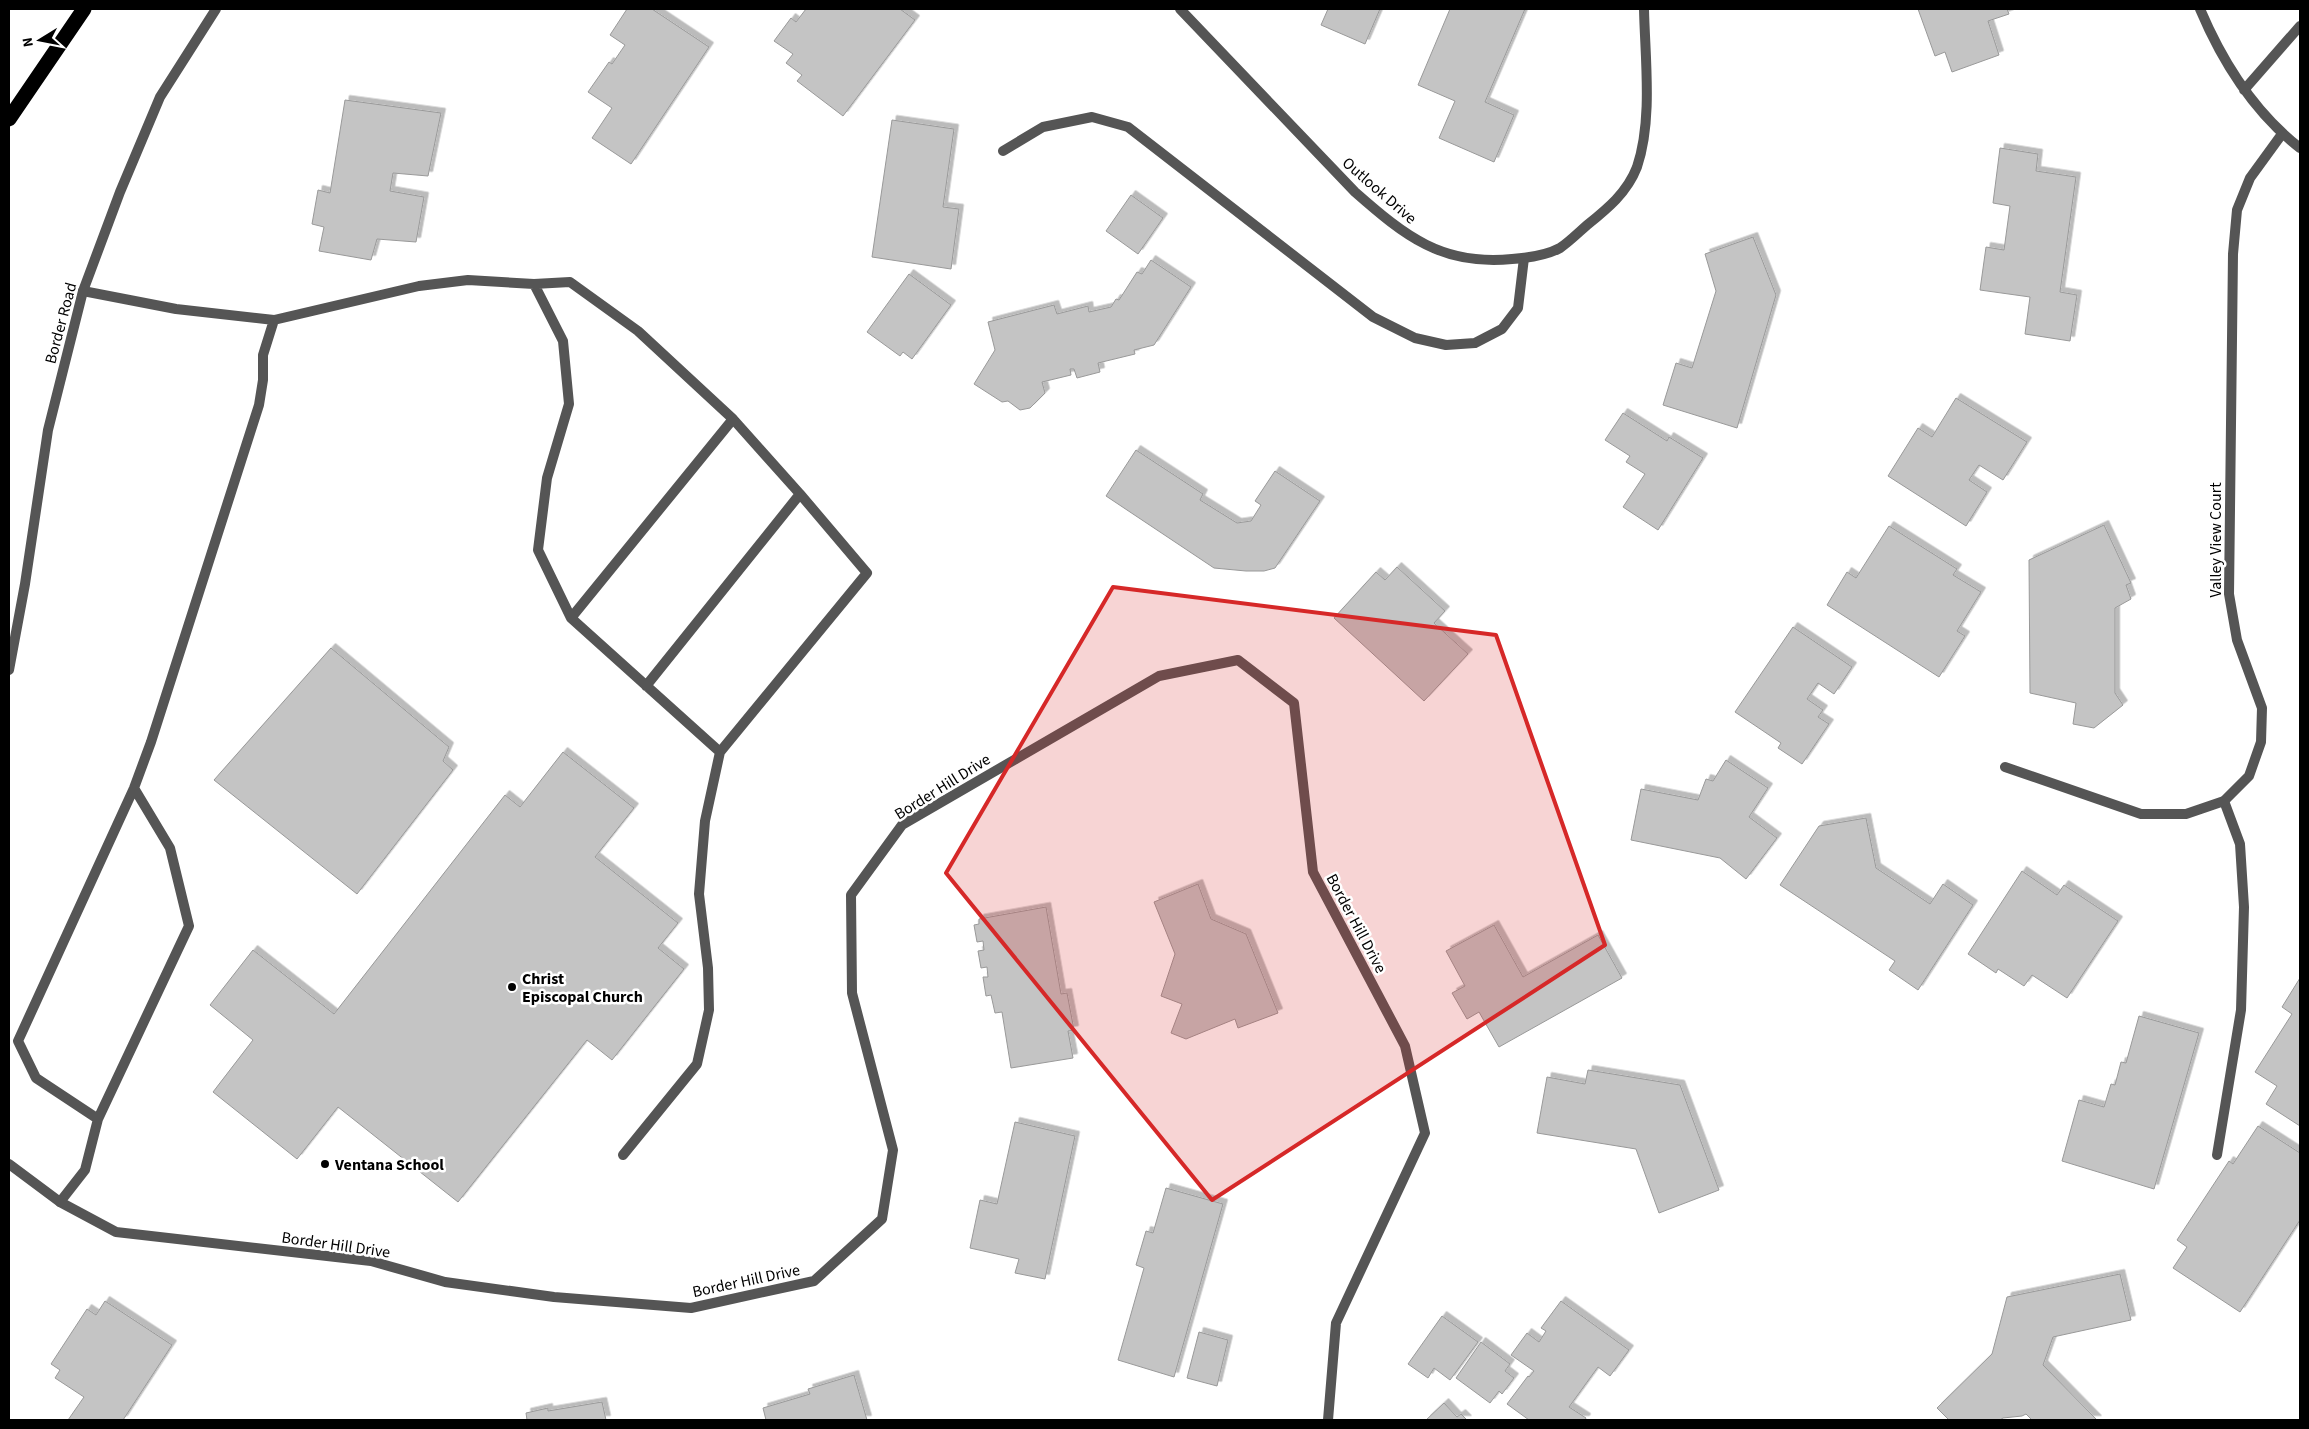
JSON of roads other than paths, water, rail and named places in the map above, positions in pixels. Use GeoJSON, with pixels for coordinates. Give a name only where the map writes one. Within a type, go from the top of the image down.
{"type":"FeatureCollection","features":[{"type":"Feature","properties":{"kind":"highway"},"geometry":{"type":"LineString","coordinates":[[9,118],[84,9]]}},
{"type":"Feature","properties":{"kind":"street","name":"Border Road"},"geometry":{"type":"LineString","coordinates":[[9,670],[48,430],[83,290],[120,192],[160,96],[216,9]]}},
{"type":"Feature","properties":{"kind":"street","name":"Outlook Drive"},"geometry":{"type":"LineString","coordinates":[[1180,9],[1355,192],[1414,240],[1448,254],[1488,262],[1524,258],[1560,248],[1622,195],[1637,167],[1645,135],[1644,9]]}},
{"type":"Feature","properties":{"kind":"street"},"geometry":{"type":"LineString","coordinates":[[2200,9],[2244,90],[2282,134],[2300,148]]}},
{"type":"Feature","properties":{"kind":"street"},"geometry":{"type":"LineString","coordinates":[[2244,90],[2300,26]]}},
{"type":"Feature","properties":{"kind":"street"},"geometry":{"type":"LineString","coordinates":[[1003,151],[1043,127],[1092,117],[1128,127],[1373,318],[1415,338],[1446,345],[1474,343],[1502,329],[1518,308],[1524,258]]}},
{"type":"Feature","properties":{"kind":"street","name":"Valley View Court"},"geometry":{"type":"LineString","coordinates":[[2005,767],[2140,814],[2186,814],[2224,801],[2250,776],[2261,742],[2262,708],[2237,640],[2228,594],[2233,254],[2237,210],[2250,178],[2282,134]]}},
{"type":"Feature","properties":{"kind":"street"},"geometry":{"type":"LineString","coordinates":[[83,290],[176,309],[274,320],[419,286],[468,280],[534,284],[570,282],[638,331],[733,419],[867,572],[720,752],[705,821],[699,894],[708,968],[709,1010],[697,1064],[623,1155]]}},
{"type":"Feature","properties":{"kind":"street"},"geometry":{"type":"LineString","coordinates":[[534,284],[563,341],[569,404],[547,478],[538,550],[571,618],[720,752]]}},
{"type":"Feature","properties":{"kind":"street"},"geometry":{"type":"LineString","coordinates":[[98,1119],[36,1078],[18,1041],[134,788],[259,405],[264,355],[274,320]]}},
{"type":"Feature","properties":{"kind":"street"},"geometry":{"type":"LineString","coordinates":[[571,618],[733,419]]}},
{"type":"Feature","properties":{"kind":"street"},"geometry":{"type":"LineString","coordinates":[[646,686],[800,494]]}},
{"type":"Feature","properties":{"kind":"street","name":"Border Hill Drive"},"geometry":{"type":"LineString","coordinates":[[9,1164],[60,1202],[116,1232],[371,1261],[445,1282],[554,1298],[691,1308],[814,1281],[882,1219],[893,1150],[852,993],[851,895],[902,825],[1159,676],[1238,660],[1294,704],[1313,872],[1405,1046],[1424,1133],[1336,1323],[1328,1420]]}},
{"type":"Feature","properties":{"kind":"street"},"geometry":{"type":"LineString","coordinates":[[60,1202],[85,1170],[98,1119],[189,926],[170,848],[134,788]]}},
{"type":"Feature","properties":{"kind":"street"},"geometry":{"type":"LineString","coordinates":[[2217,1155],[2241,1010],[2244,907],[2240,844],[2224,801]]}},
{"type":"Feature","properties":{"kind":"place","name":"Christ Episcopal Church"},"geometry":{"type":"Point","coordinates":[512,987]}},
{"type":"Feature","properties":{"kind":"place","name":"Ventana School"},"geometry":{"type":"Point","coordinates":[325,1164]}}]}
